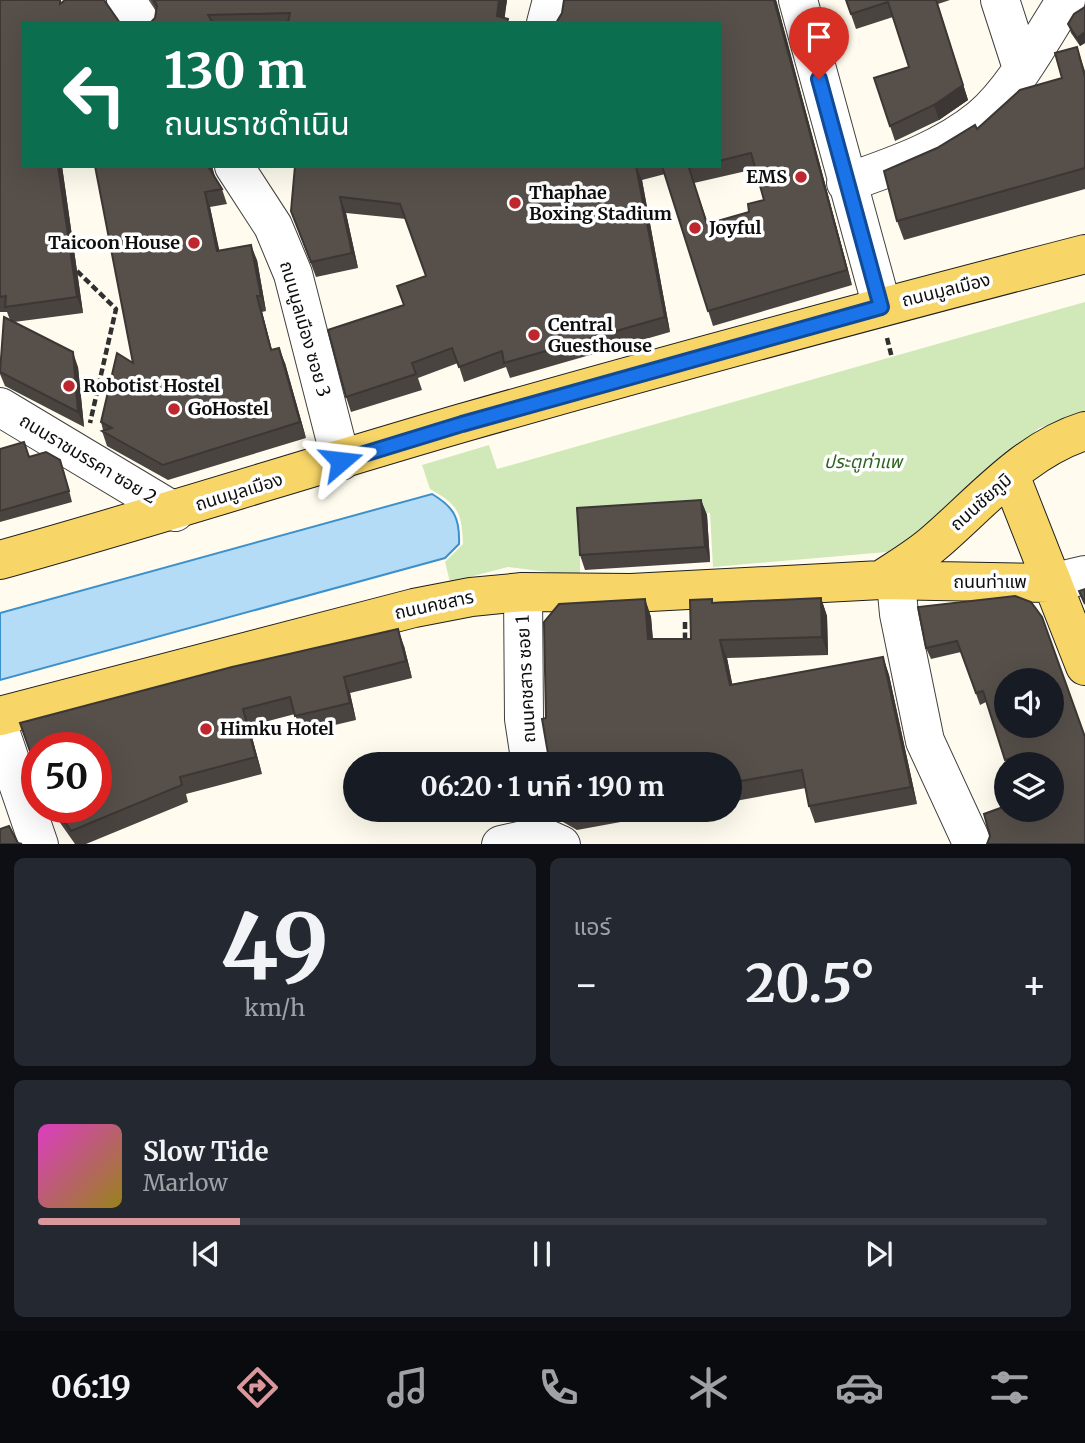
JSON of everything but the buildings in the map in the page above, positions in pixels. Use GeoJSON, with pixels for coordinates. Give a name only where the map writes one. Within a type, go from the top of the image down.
{"type":"FeatureCollection","features":[{"type":"Feature","properties":{"kind":"main road","name":"ถนนมูลเมือง"},"geometry":{"type":"LineString","coordinates":[[0,560],[175,512],[462,424],[883,318],[1085,254]]}},
{"type":"Feature","properties":{"kind":"main road","name":"ถนนชัยภูมิ"},"geometry":{"type":"LineString","coordinates":[[888,581],[1010,475],[1046,448],[1085,430]]}},
{"type":"Feature","properties":{"kind":"main road"},"geometry":{"type":"LineString","coordinates":[[1010,475],[1068,579]]}},
{"type":"Feature","properties":{"kind":"main road","name":"ถนนท่าแพ"},"geometry":{"type":"LineString","coordinates":[[888,581],[1068,579],[1085,666]]}},
{"type":"Feature","properties":{"kind":"main road","name":"ถนนคชสาร"},"geometry":{"type":"LineString","coordinates":[[0,716],[414,608],[471,597],[523,592],[631,593],[888,581]]}},
{"type":"Feature","properties":{"kind":"street"},"geometry":{"type":"LineString","coordinates":[[126,0],[140,21]]}},
{"type":"Feature","properties":{"kind":"street"},"geometry":{"type":"LineString","coordinates":[[547,21],[552,0]]}},
{"type":"Feature","properties":{"kind":"street"},"geometry":{"type":"LineString","coordinates":[[798,0],[883,318]]}},
{"type":"Feature","properties":{"kind":"street"},"geometry":{"type":"LineString","coordinates":[[1000,0],[1022,68]]}},
{"type":"Feature","properties":{"kind":"street"},"geometry":{"type":"LineString","coordinates":[[846,183],[932,151],[983,116],[1022,68],[1066,0]]}},
{"type":"Feature","properties":{"kind":"street","name":"ถนนมูลเมือง ซอย 3"},"geometry":{"type":"LineString","coordinates":[[235,168],[273,226],[293,274],[341,461]]}},
{"type":"Feature","properties":{"kind":"street","name":"ถนนราชมรรคา ซอย 2"},"geometry":{"type":"LineString","coordinates":[[0,407],[175,512]]}},
{"type":"Feature","properties":{"kind":"street"},"geometry":{"type":"LineString","coordinates":[[888,581],[899,614],[925,741],[973,844]]}},
{"type":"Feature","properties":{"kind":"street","name":"ถนนคชสาร ซอย 1"},"geometry":{"type":"LineString","coordinates":[[523,592],[524,719],[529,752]]}},
{"type":"Feature","properties":{"kind":"street"},"geometry":{"type":"LineString","coordinates":[[0,731],[39,844]]}},
{"type":"Feature","properties":{"kind":"street"},"geometry":{"type":"LineString","coordinates":[[506,844],[545,834]]}},
{"type":"Feature","properties":{"kind":"path"},"geometry":{"type":"LineString","coordinates":[[77,271],[116,309],[83,457]]}},
{"type":"Feature","properties":{"kind":"path"},"geometry":{"type":"LineString","coordinates":[[883,318],[892,358]]}},
{"type":"Feature","properties":{"kind":"green space","name":"ประตูท่าแพ"},"geometry":{"type":"Polygon","coordinates":[[[1085,302],[1085,414],[1039,428],[920,538],[887,552],[713,567],[710,513],[580,521],[580,576],[508,567],[450,582],[445,562],[463,544],[460,517],[447,500],[430,489],[422,465],[489,445],[497,469],[1085,302]]]}},
{"type":"Feature","properties":{"kind":"water"},"geometry":{"type":"Polygon","coordinates":[[[432,494],[446,504],[457,520],[459,544],[445,558],[0,680],[0,613],[432,494]]]}},
{"type":"Feature","properties":{"kind":"place","name":"EMS"},"geometry":{"type":"Point","coordinates":[801,177]}},
{"type":"Feature","properties":{"kind":"place","name":"Thaphae Boxing Stadium"},"geometry":{"type":"Point","coordinates":[515,203]}},
{"type":"Feature","properties":{"kind":"place","name":"Joyful"},"geometry":{"type":"Point","coordinates":[695,228]}},
{"type":"Feature","properties":{"kind":"place","name":"Taicoon House"},"geometry":{"type":"Point","coordinates":[194,243]}},
{"type":"Feature","properties":{"kind":"place","name":"Central Guesthouse"},"geometry":{"type":"Point","coordinates":[534,335]}},
{"type":"Feature","properties":{"kind":"place","name":"Robotist Hostel"},"geometry":{"type":"Point","coordinates":[69,386]}},
{"type":"Feature","properties":{"kind":"place","name":"GoHostel"},"geometry":{"type":"Point","coordinates":[174,409]}},
{"type":"Feature","properties":{"kind":"place","name":"Himku Hotel"},"geometry":{"type":"Point","coordinates":[206,729]}},
{"type":"Feature","properties":{"kind":"route"},"geometry":{"type":"LineString","coordinates":[[341,461],[462,424],[881,307],[819,79]]}}]}
